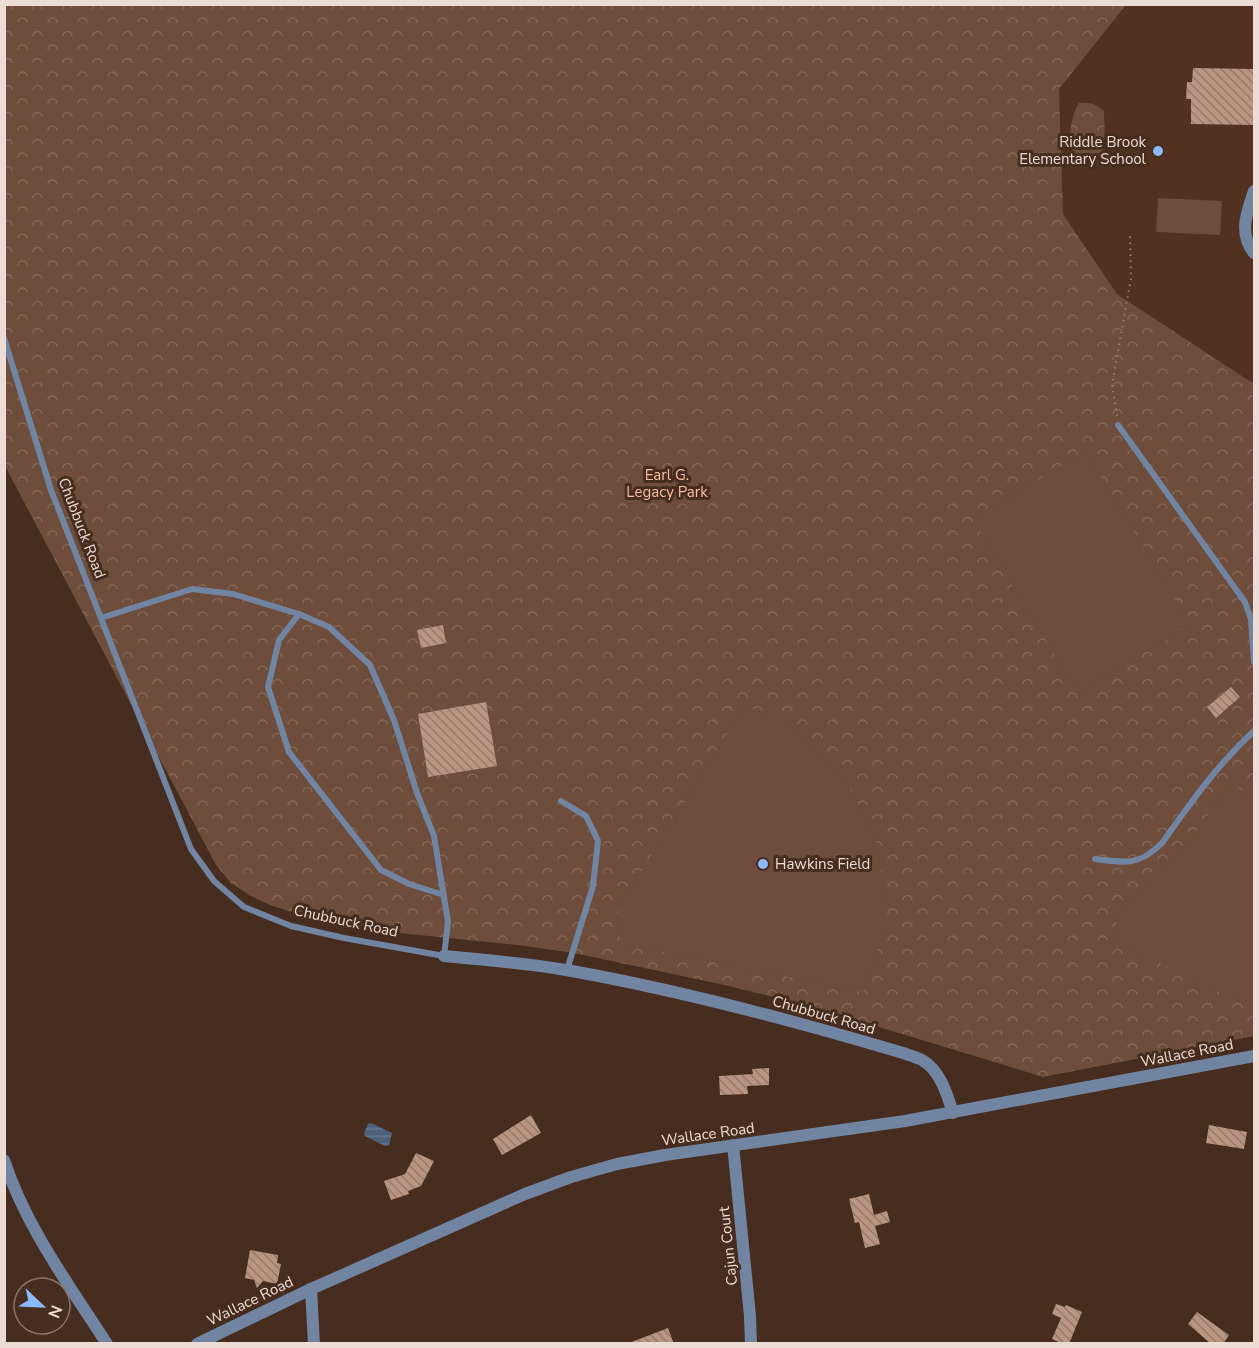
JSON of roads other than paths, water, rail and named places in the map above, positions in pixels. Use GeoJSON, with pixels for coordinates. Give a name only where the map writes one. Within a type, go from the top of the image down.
{"type":"FeatureCollection","features":[{"type":"Feature","properties":{"kind":"street"},"geometry":{"type":"LineString","coordinates":[[1254,191],[1245,220],[1246,239],[1254,253]]}},
{"type":"Feature","properties":{"kind":"street","name":"Chubbuck Road"},"geometry":{"type":"LineString","coordinates":[[444,956],[567,970],[742,1008],[923,1060],[945,1088],[953,1113]]}},
{"type":"Feature","properties":{"kind":"street","name":"Wallace Road"},"geometry":{"type":"LineString","coordinates":[[197,1344],[311,1289],[525,1194],[571,1177],[617,1164],[953,1113],[1254,1056]]}},
{"type":"Feature","properties":{"kind":"street","name":"Cajun Court"},"geometry":{"type":"LineString","coordinates":[[733,1145],[751,1344]]}},
{"type":"Feature","properties":{"kind":"street"},"geometry":{"type":"LineString","coordinates":[[4,1160],[28,1217],[107,1344]]}},
{"type":"Feature","properties":{"kind":"street"},"geometry":{"type":"LineString","coordinates":[[311,1289],[314,1344]]}},
{"type":"Feature","properties":{"kind":"lane","name":"Chubbuck Road"},"geometry":{"type":"LineString","coordinates":[[4,338],[51,490],[191,849],[214,881],[244,907],[291,926],[344,939],[444,956]]}},
{"type":"Feature","properties":{"kind":"lane"},"geometry":{"type":"LineString","coordinates":[[1118,424],[1245,602],[1251,619],[1254,662]]}},
{"type":"Feature","properties":{"kind":"lane"},"geometry":{"type":"LineString","coordinates":[[101,618],[192,589],[234,594],[299,614],[329,627],[370,665],[394,720],[417,794],[434,836],[448,922],[444,956]]}},
{"type":"Feature","properties":{"kind":"lane"},"geometry":{"type":"LineString","coordinates":[[299,614],[279,640],[268,687],[289,752],[381,870],[409,884],[444,895]]}},
{"type":"Feature","properties":{"kind":"lane"},"geometry":{"type":"LineString","coordinates":[[1095,859],[1132,862],[1152,852],[1162,843],[1213,772],[1254,731]]}},
{"type":"Feature","properties":{"kind":"lane"},"geometry":{"type":"LineString","coordinates":[[561,801],[586,816],[598,841],[593,886],[567,970]]}},
{"type":"Feature","properties":{"kind":"water"},"geometry":{"type":"Polygon","coordinates":[[[371,1123],[392,1133],[389,1145],[385,1146],[365,1136],[368,1124],[371,1123]]]}},
{"type":"Feature","properties":{"kind":"place","name":"Riddle Brook Elementary School"},"geometry":{"type":"Point","coordinates":[1158,151]}},
{"type":"Feature","properties":{"kind":"place","name":"Hawkins Field"},"geometry":{"type":"Point","coordinates":[763,864]}},
{"type":"Feature","properties":{"kind":"park label","name":"Earl G. Legacy Park"},"geometry":{"type":"Point","coordinates":[667,484]}}]}
